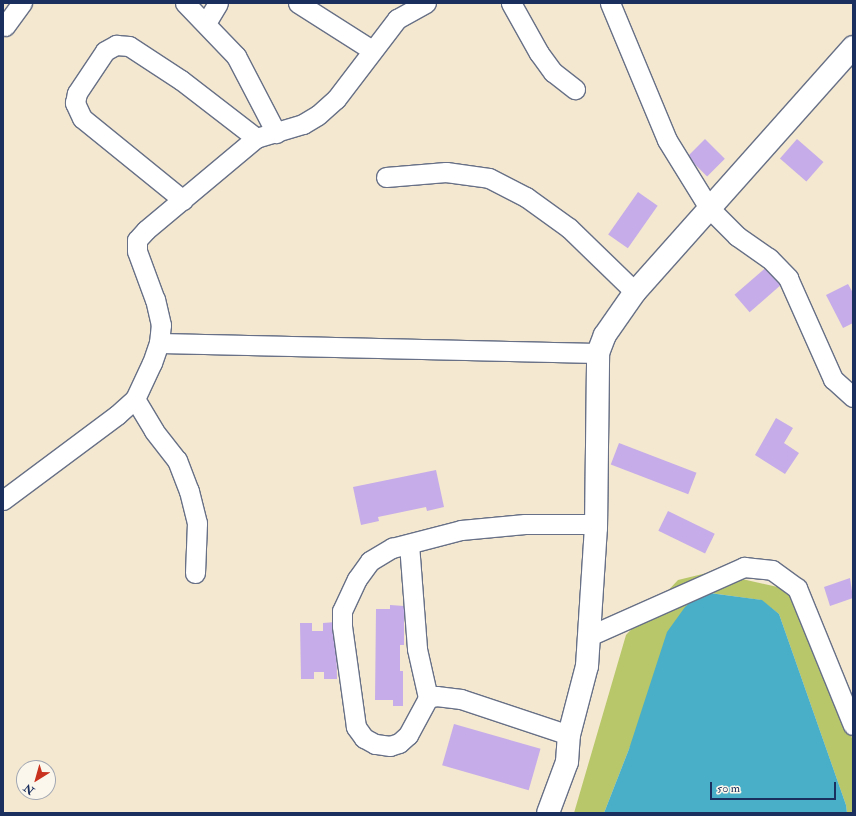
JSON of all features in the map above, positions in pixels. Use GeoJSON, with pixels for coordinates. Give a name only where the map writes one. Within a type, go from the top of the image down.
{"type":"FeatureCollection","features":[{"type":"Feature","properties":{"kind":"street"},"geometry":{"type":"LineString","coordinates":[[5,26],[22,3]]}},
{"type":"Feature","properties":{"kind":"street"},"geometry":{"type":"LineString","coordinates":[[185,3],[206,23],[236,56],[276,133]]}},
{"type":"Feature","properties":{"kind":"street"},"geometry":{"type":"LineString","coordinates":[[206,23],[218,3]]}},
{"type":"Feature","properties":{"kind":"street"},"geometry":{"type":"LineString","coordinates":[[298,3],[372,50]]}},
{"type":"Feature","properties":{"kind":"street"},"geometry":{"type":"LineString","coordinates":[[3,500],[117,415],[135,399],[159,343],[161,325],[155,300],[137,251],[137,240],[146,230],[256,138],[303,124],[318,115],[336,99],[397,19],[426,3]]}},
{"type":"Feature","properties":{"kind":"street"},"geometry":{"type":"LineString","coordinates":[[511,3],[548,65],[575,88]]}},
{"type":"Feature","properties":{"kind":"street"},"geometry":{"type":"LineString","coordinates":[[610,3],[667,140],[708,208],[737,236],[769,258],[788,278],[833,379],[853,397]]}},
{"type":"Feature","properties":{"kind":"street"},"geometry":{"type":"LineString","coordinates":[[183,200],[82,118],[75,103],[77,93],[104,51],[116,45],[129,46],[181,80],[256,138]]}},
{"type":"Feature","properties":{"kind":"street"},"geometry":{"type":"LineString","coordinates":[[548,813],[566,762],[568,735],[587,666],[596,524],[598,353],[611,324],[635,292],[708,208],[853,47]]}},
{"type":"Feature","properties":{"kind":"street"},"geometry":{"type":"LineString","coordinates":[[386,178],[446,172],[489,178],[526,197],[569,228],[635,292]]}},
{"type":"Feature","properties":{"kind":"street"},"geometry":{"type":"LineString","coordinates":[[159,343],[598,353]]}},
{"type":"Feature","properties":{"kind":"street"},"geometry":{"type":"LineString","coordinates":[[135,399],[154,431],[176,460],[189,491],[197,523],[194,573]]}},
{"type":"Feature","properties":{"kind":"street"},"geometry":{"type":"LineString","coordinates":[[409,544],[417,649],[428,698],[408,735],[398,744],[390,746],[375,744],[364,738],[356,727],[342,626],[342,611],[357,579],[370,561],[392,548],[461,530],[525,524],[596,524]]}},
{"type":"Feature","properties":{"kind":"street"},"geometry":{"type":"LineString","coordinates":[[589,636],[744,567],[772,570],[797,588],[853,725]]}},
{"type":"Feature","properties":{"kind":"street"},"geometry":{"type":"LineString","coordinates":[[428,698],[436,696],[461,699],[568,735]]}},
{"type":"Feature","properties":{"kind":"green space"},"geometry":{"type":"Polygon","coordinates":[[[711,572],[791,590],[827,668],[853,741],[853,813],[847,813],[846,805],[779,614],[761,600],[703,592],[629,749],[604,813],[574,813],[626,635],[678,580],[711,572]]]}},
{"type":"Feature","properties":{"kind":"water"},"geometry":{"type":"Polygon","coordinates":[[[702,592],[762,600],[779,614],[846,805],[847,813],[604,813],[629,749],[667,632],[685,607],[702,592]]]}},
{"type":"Feature","properties":{"kind":"building"},"geometry":{"type":"Polygon","coordinates":[[[705,139],[725,159],[707,176],[687,157],[705,139]]]}},
{"type":"Feature","properties":{"kind":"building"},"geometry":{"type":"Polygon","coordinates":[[[797,139],[823,162],[806,182],[780,159],[797,139]]]}},
{"type":"Feature","properties":{"kind":"building"},"geometry":{"type":"Polygon","coordinates":[[[638,192],[658,206],[628,248],[608,235],[638,192]]]}},
{"type":"Feature","properties":{"kind":"building"},"geometry":{"type":"Polygon","coordinates":[[[770,264],[785,281],[750,312],[735,295],[770,264]]]}},
{"type":"Feature","properties":{"kind":"building"},"geometry":{"type":"Polygon","coordinates":[[[848,284],[853,293],[853,323],[843,328],[826,295],[848,284]]]}},
{"type":"Feature","properties":{"kind":"building"},"geometry":{"type":"Polygon","coordinates":[[[776,418],[793,428],[784,443],[799,453],[785,474],[755,455],[776,418]]]}},
{"type":"Feature","properties":{"kind":"building"},"geometry":{"type":"Polygon","coordinates":[[[619,443],[696,473],[688,494],[611,464],[619,443]]]}},
{"type":"Feature","properties":{"kind":"building"},"geometry":{"type":"Polygon","coordinates":[[[436,470],[444,507],[427,511],[426,507],[378,517],[379,521],[361,525],[353,487],[436,470]]]}},
{"type":"Feature","properties":{"kind":"building"},"geometry":{"type":"Polygon","coordinates":[[[668,511],[715,534],[705,554],[658,531],[668,511]]]}},
{"type":"Feature","properties":{"kind":"building"},"geometry":{"type":"Polygon","coordinates":[[[850,578],[853,598],[830,606],[824,587],[850,578]]]}},
{"type":"Feature","properties":{"kind":"building"},"geometry":{"type":"Polygon","coordinates":[[[390,605],[404,606],[404,645],[400,645],[400,671],[403,671],[403,706],[393,706],[393,700],[375,700],[376,609],[390,609],[390,605]]]}},
{"type":"Feature","properties":{"kind":"building"},"geometry":{"type":"Polygon","coordinates":[[[336,622],[337,679],[324,679],[324,672],[314,672],[314,679],[301,679],[300,623],[312,623],[312,631],[323,631],[323,623],[336,622]]]}},
{"type":"Feature","properties":{"kind":"building"},"geometry":{"type":"Polygon","coordinates":[[[454,724],[541,749],[529,790],[442,765],[454,724]]]}}]}
